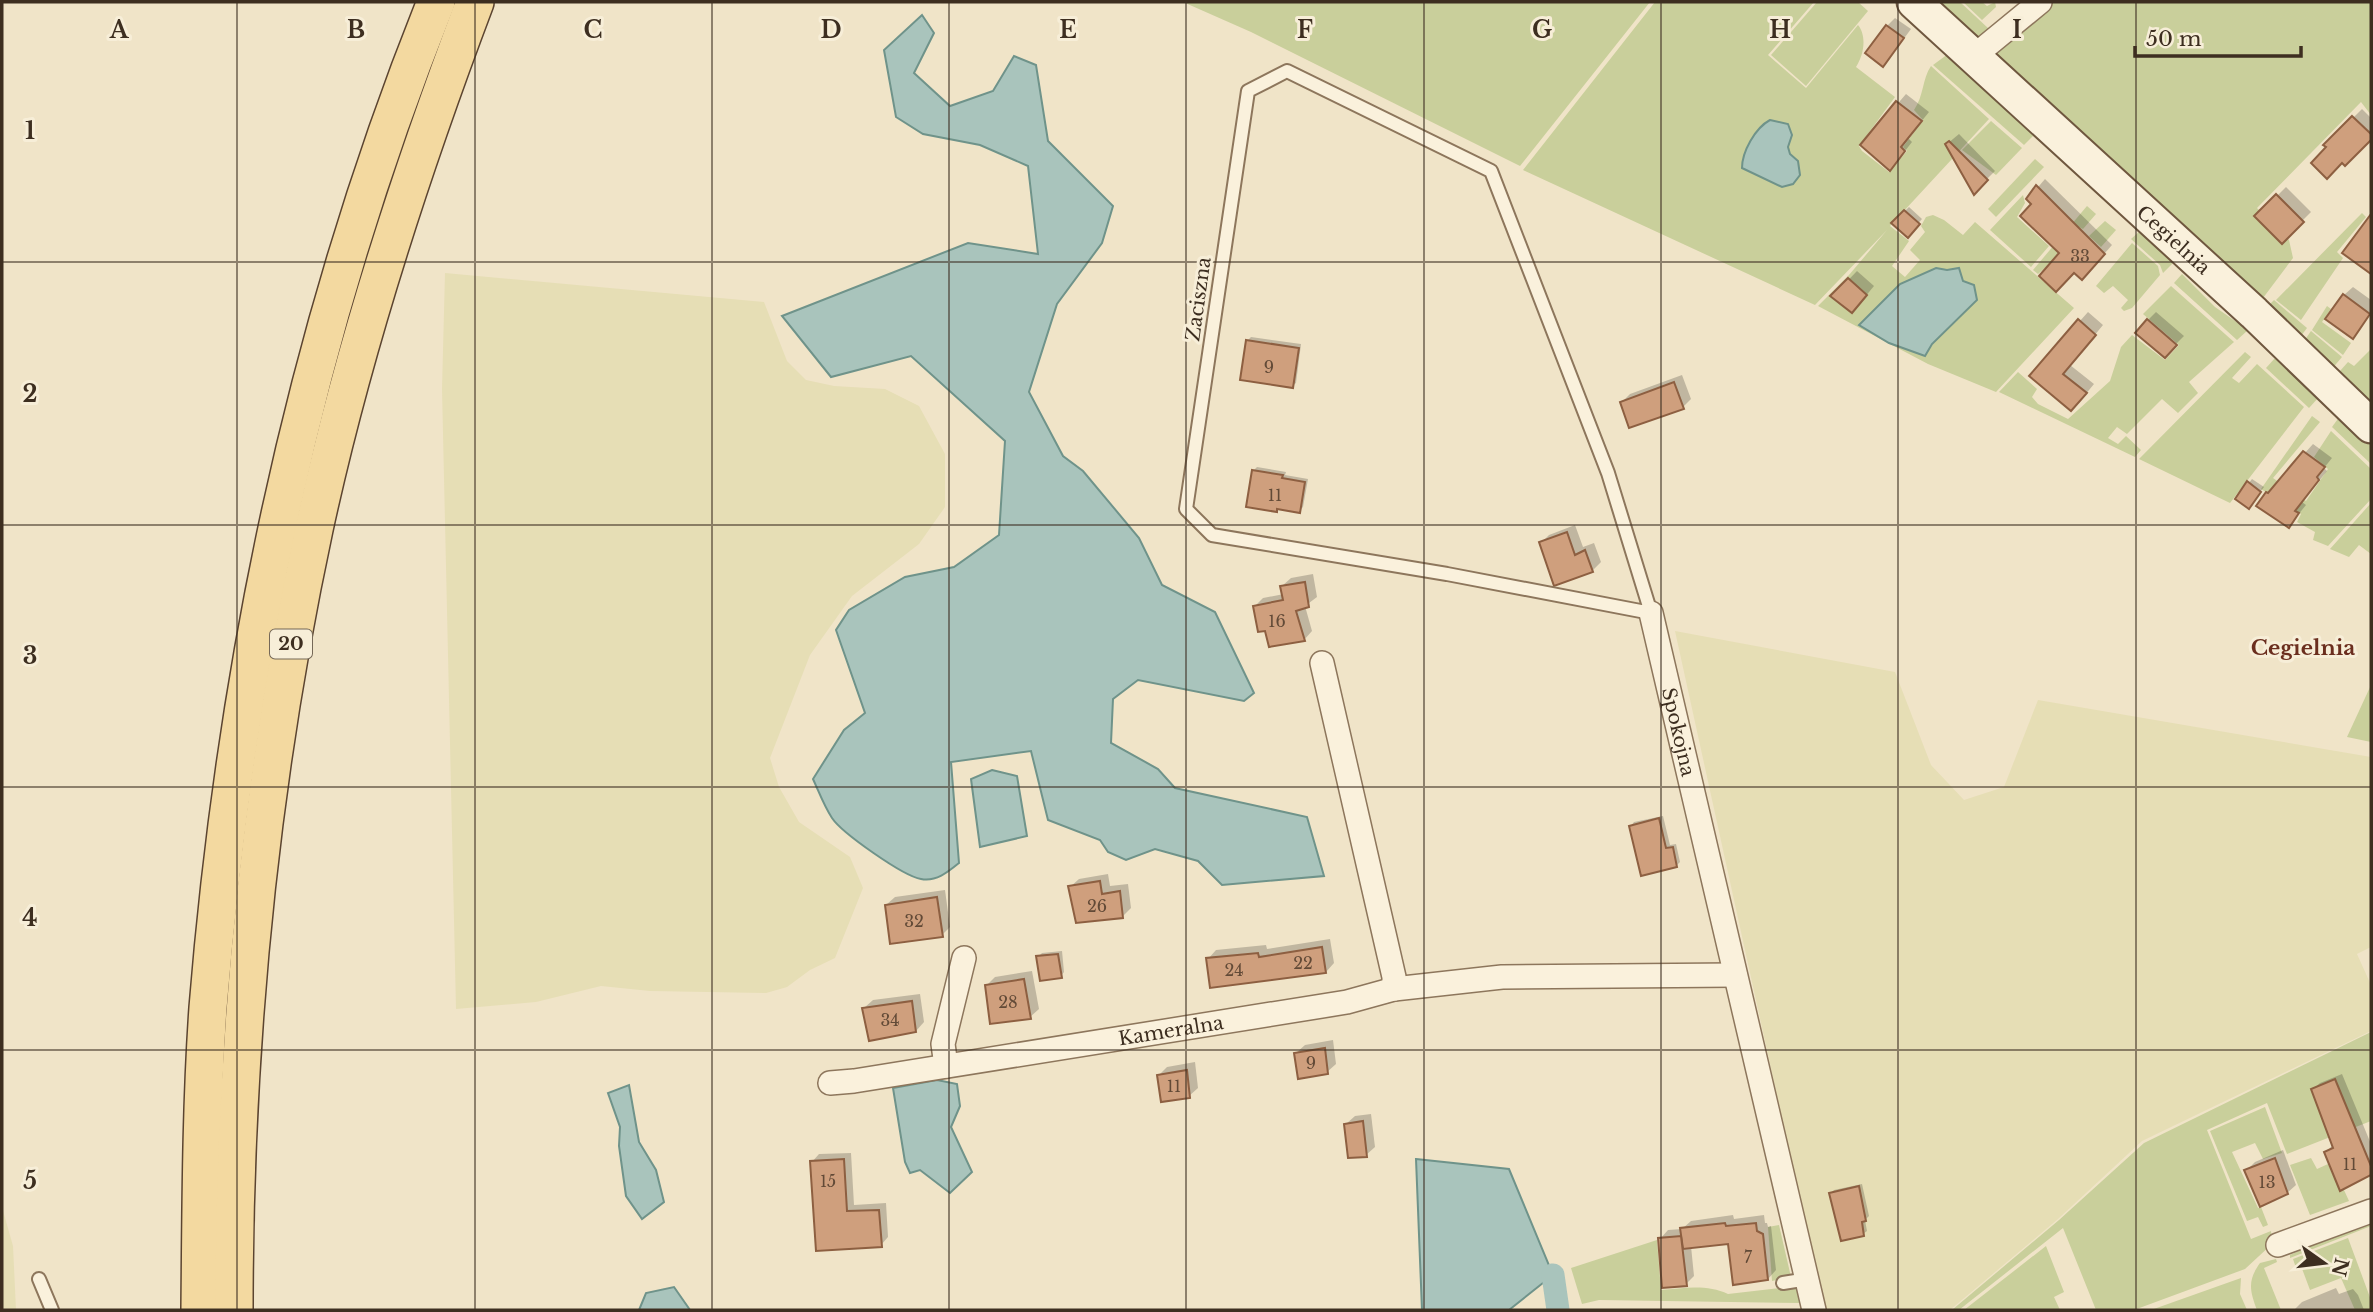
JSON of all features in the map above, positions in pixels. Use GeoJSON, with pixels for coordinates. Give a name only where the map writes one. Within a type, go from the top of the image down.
{"type":"FeatureCollection","features":[{"type":"Feature","properties":{"kind":"main road","name":"20"},"geometry":{"type":"LineString","coordinates":[[198,1300],[208,1012],[229,803],[254,637],[291,462],[336,292],[378,158],[436,2]]}},
{"type":"Feature","properties":{"kind":"main road","name":"20"},"geometry":{"type":"LineString","coordinates":[[234,1310],[239,1097],[251,938],[291,644],[314,527],[342,410],[373,301],[429,126],[475,2]]}},
{"type":"Feature","properties":{"kind":"street","name":"Cegielnia"},"geometry":{"type":"LineString","coordinates":[[1914,2],[2254,313],[2371,426]]}},
{"type":"Feature","properties":{"kind":"street"},"geometry":{"type":"LineString","coordinates":[[1973,57],[2040,2]]}},
{"type":"Feature","properties":{"kind":"street","name":"Spokojna"},"geometry":{"type":"LineString","coordinates":[[1651,613],[1814,1310]]}},
{"type":"Feature","properties":{"kind":"street"},"geometry":{"type":"LineString","coordinates":[[1322,663],[1394,977],[1394,989]]}},
{"type":"Feature","properties":{"kind":"street"},"geometry":{"type":"LineString","coordinates":[[946,1066],[943,1044],[964,958]]}},
{"type":"Feature","properties":{"kind":"street","name":"Kameralna"},"geometry":{"type":"LineString","coordinates":[[830,1083],[1334,1004],[1394,989],[1502,977],[1735,975]]}},
{"type":"Feature","properties":{"kind":"street"},"geometry":{"type":"LineString","coordinates":[[2278,1245],[2371,1211]]}},
{"type":"Feature","properties":{"kind":"lane","name":"Zaciszna"},"geometry":{"type":"LineString","coordinates":[[1491,171],[1287,71],[1248,90],[1186,509],[1212,535],[1447,574],[1651,613]]}},
{"type":"Feature","properties":{"kind":"lane","name":"Spokojna"},"geometry":{"type":"LineString","coordinates":[[1491,171],[1608,473],[1651,613]]}},
{"type":"Feature","properties":{"kind":"lane"},"geometry":{"type":"LineString","coordinates":[[39,1279],[51,1310]]}},
{"type":"Feature","properties":{"kind":"lane"},"geometry":{"type":"LineString","coordinates":[[1783,1283],[1808,1279]]}},
{"type":"Feature","properties":{"kind":"shaded area"},"geometry":{"type":"Polygon","coordinates":[[[445,273],[764,302],[787,361],[806,380],[834,386],[885,389],[919,406],[945,454],[945,507],[919,544],[852,596],[810,655],[770,758],[779,787],[799,822],[850,857],[863,888],[835,958],[810,970],[787,987],[766,993],[650,991],[601,986],[536,1002],[456,1009],[442,389],[445,273]]]}},
{"type":"Feature","properties":{"kind":"shaded area"},"geometry":{"type":"Polygon","coordinates":[[[1675,631],[1895,672],[1931,765],[1964,800],[2004,787],[2038,700],[2371,757],[2371,947],[2357,954],[2371,985],[2371,1031],[2142,1141],[2058,1219],[1950,1310],[1824,1310],[1675,631]]]}},
{"type":"Feature","properties":{"kind":"shaded area"},"geometry":{"type":"Polygon","coordinates":[[[2,1207],[13,1246],[16,1310],[2,1310],[2,1207]]]}},
{"type":"Feature","properties":{"kind":"green space"},"geometry":{"type":"Polygon","coordinates":[[[1183,2],[1650,2],[1520,166],[1251,32],[1183,2]]]}},
{"type":"Feature","properties":{"kind":"green space"},"geometry":{"type":"Polygon","coordinates":[[[1655,2],[1814,2],[1768,55],[1806,88],[1858,25],[1863,35],[1863,46],[1856,67],[1895,97],[1859,146],[1889,172],[1907,151],[1903,147],[1923,120],[1914,110],[1931,66],[1989,119],[1890,226],[1909,241],[1892,266],[1905,277],[1920,260],[1910,250],[1925,232],[1921,226],[1926,217],[1933,215],[1944,220],[1963,235],[1975,222],[2074,308],[1996,392],[1928,364],[1818,306],[1849,275],[1887,230],[1815,305],[1523,170],[1655,2]]]}},
{"type":"Feature","properties":{"kind":"green space"},"geometry":{"type":"Polygon","coordinates":[[[1817,2],[1858,2],[1868,11],[1806,86],[1771,55],[1817,2]]]}},
{"type":"Feature","properties":{"kind":"green space"},"geometry":{"type":"Polygon","coordinates":[[[1931,2],[1960,2],[1989,29],[1974,42],[1931,2]]]}},
{"type":"Feature","properties":{"kind":"green space"},"geometry":{"type":"Polygon","coordinates":[[[1963,2],[1982,2],[1987,6],[1995,2],[1996,7],[1982,20],[1963,2]]]}},
{"type":"Feature","properties":{"kind":"green space"},"geometry":{"type":"Polygon","coordinates":[[[2030,2],[2371,2],[2371,115],[2361,102],[2257,208],[2289,240],[2293,258],[2260,302],[1989,56],[2030,2]]]}},
{"type":"Feature","properties":{"kind":"green space"},"geometry":{"type":"Polygon","coordinates":[[[1948,54],[2035,134],[2024,145],[1933,65],[1948,54]]]}},
{"type":"Feature","properties":{"kind":"green space"},"geometry":{"type":"Polygon","coordinates":[[[1991,121],[2022,148],[1996,175],[1962,150],[1991,121]]]}},
{"type":"Feature","properties":{"kind":"green space"},"geometry":{"type":"Polygon","coordinates":[[[2035,159],[2044,167],[1996,217],[1988,209],[2035,159]]]}},
{"type":"Feature","properties":{"kind":"green space"},"geometry":{"type":"Polygon","coordinates":[[[2023,195],[2025,203],[2017,217],[2049,246],[2031,267],[1990,230],[2023,195]]]}},
{"type":"Feature","properties":{"kind":"green space"},"geometry":{"type":"Polygon","coordinates":[[[2087,206],[2096,214],[2083,229],[2079,227],[2054,258],[2065,281],[2048,265],[2038,274],[2033,270],[2087,206]]]}},
{"type":"Feature","properties":{"kind":"green space"},"geometry":{"type":"Polygon","coordinates":[[[2362,213],[2366,217],[2337,252],[2343,258],[2301,320],[2276,300],[2362,213]]]}},
{"type":"Feature","properties":{"kind":"green space"},"geometry":{"type":"Polygon","coordinates":[[[2105,221],[2116,230],[2101,247],[2089,236],[2105,221]]]}},
{"type":"Feature","properties":{"kind":"green space"},"geometry":{"type":"Polygon","coordinates":[[[2140,231],[2173,263],[2163,273],[2160,265],[2131,239],[2140,231]]]}},
{"type":"Feature","properties":{"kind":"green space"},"geometry":{"type":"Polygon","coordinates":[[[2132,243],[2158,266],[2160,275],[2132,308],[2124,311],[2121,308],[2128,300],[2113,286],[2104,293],[2096,286],[2132,243]]]}},
{"type":"Feature","properties":{"kind":"green space"},"geometry":{"type":"Polygon","coordinates":[[[2182,274],[2215,307],[2248,330],[2237,340],[2174,283],[2182,274]]]}},
{"type":"Feature","properties":{"kind":"green space"},"geometry":{"type":"Polygon","coordinates":[[[2171,286],[2234,342],[2189,382],[2198,393],[2178,413],[2162,399],[2127,434],[2117,427],[2108,438],[2118,444],[2126,436],[2141,450],[2135,457],[1999,392],[2018,372],[2037,389],[2032,397],[2038,404],[2068,419],[2110,381],[2121,347],[2132,335],[2165,360],[2179,345],[2143,314],[2171,286]]]}},
{"type":"Feature","properties":{"kind":"green space"},"geometry":{"type":"Polygon","coordinates":[[[2274,300],[2307,328],[2298,340],[2266,308],[2274,300]]]}},
{"type":"Feature","properties":{"kind":"green space"},"geometry":{"type":"Polygon","coordinates":[[[2327,306],[2331,309],[2322,322],[2351,343],[2343,355],[2312,330],[2327,306]]]}},
{"type":"Feature","properties":{"kind":"green space"},"geometry":{"type":"Polygon","coordinates":[[[2311,331],[2342,357],[2331,370],[2302,344],[2311,331]]]}},
{"type":"Feature","properties":{"kind":"green space"},"geometry":{"type":"Polygon","coordinates":[[[2371,349],[2371,407],[2339,378],[2340,371],[2348,362],[2354,366],[2371,349]]]}},
{"type":"Feature","properties":{"kind":"green space"},"geometry":{"type":"Polygon","coordinates":[[[2245,352],[2251,357],[2232,378],[2239,383],[2257,364],[2304,407],[2230,503],[2139,459],[2245,352]]]}},
{"type":"Feature","properties":{"kind":"green space"},"geometry":{"type":"Polygon","coordinates":[[[2276,357],[2319,397],[2309,408],[2266,368],[2276,357]]]}},
{"type":"Feature","properties":{"kind":"green space"},"geometry":{"type":"Polygon","coordinates":[[[2312,416],[2320,422],[2273,478],[2306,501],[2328,469],[2314,457],[2331,431],[2371,469],[2371,499],[2328,546],[2313,540],[2315,532],[2297,522],[2301,514],[2261,489],[2312,416]]]}},
{"type":"Feature","properties":{"kind":"green space"},"geometry":{"type":"Polygon","coordinates":[[[2340,416],[2371,444],[2371,464],[2332,427],[2340,416]]]}},
{"type":"Feature","properties":{"kind":"green space"},"geometry":{"type":"Polygon","coordinates":[[[2371,503],[2371,554],[2359,545],[2349,557],[2330,549],[2371,503]]]}},
{"type":"Feature","properties":{"kind":"green space"},"geometry":{"type":"Polygon","coordinates":[[[2371,685],[2371,742],[2347,737],[2371,685]]]}},
{"type":"Feature","properties":{"kind":"green space"},"geometry":{"type":"Polygon","coordinates":[[[2371,1032],[2371,1121],[2287,1154],[2267,1103],[2207,1130],[2251,1239],[2271,1231],[2272,1244],[2245,1269],[2134,1310],[2096,1310],[2063,1228],[1959,1310],[1952,1310],[2059,1220],[2144,1143],[2371,1032]]]}},
{"type":"Feature","properties":{"kind":"green space"},"geometry":{"type":"Polygon","coordinates":[[[2265,1107],[2282,1153],[2263,1159],[2255,1143],[2232,1152],[2258,1208],[2261,1207],[2268,1225],[2263,1227],[2258,1217],[2247,1221],[2210,1131],[2265,1107]]]}},
{"type":"Feature","properties":{"kind":"green space"},"geometry":{"type":"Polygon","coordinates":[[[2311,1158],[2317,1169],[2328,1164],[2340,1191],[2344,1190],[2349,1201],[2310,1215],[2290,1165],[2311,1158]]]}},
{"type":"Feature","properties":{"kind":"green space"},"geometry":{"type":"Polygon","coordinates":[[[2371,1222],[2371,1226],[2290,1258],[2290,1255],[2343,1231],[2371,1222]]]}},
{"type":"Feature","properties":{"kind":"green space"},"geometry":{"type":"Polygon","coordinates":[[[1779,1225],[1791,1277],[1772,1281],[1768,1227],[1779,1225]]]}},
{"type":"Feature","properties":{"kind":"green space"},"geometry":{"type":"Polygon","coordinates":[[[2348,1238],[2371,1300],[2371,1310],[2355,1310],[2341,1278],[2310,1290],[2301,1266],[2295,1265],[2293,1259],[2348,1238]]]}},
{"type":"Feature","properties":{"kind":"green space"},"geometry":{"type":"Polygon","coordinates":[[[1657,1240],[1661,1290],[1704,1288],[1728,1294],[1798,1286],[1802,1303],[1599,1300],[1582,1304],[1571,1268],[1657,1240]]]}},
{"type":"Feature","properties":{"kind":"green space"},"geometry":{"type":"Polygon","coordinates":[[[2046,1246],[2064,1292],[2054,1297],[2060,1310],[1964,1310],[2046,1246]]]}},
{"type":"Feature","properties":{"kind":"green space"},"geometry":{"type":"Polygon","coordinates":[[[2276,1259],[2277,1262],[2264,1268],[2281,1310],[2257,1310],[2251,1292],[2253,1275],[2260,1263],[2276,1259]]]}},
{"type":"Feature","properties":{"kind":"green space"},"geometry":{"type":"Polygon","coordinates":[[[2241,1278],[2240,1294],[2247,1310],[2151,1310],[2241,1278]]]}},
{"type":"Feature","properties":{"kind":"water"},"geometry":{"type":"Polygon","coordinates":[[[922,15],[934,33],[914,73],[950,106],[993,91],[1014,56],[1036,65],[1048,141],[1113,206],[1102,243],[1057,304],[1029,392],[1063,456],[1083,471],[1139,538],[1162,585],[1215,612],[1254,693],[1244,701],[1138,680],[1113,699],[1111,743],[1158,769],[1175,788],[1307,817],[1324,876],[1222,885],[1198,861],[1155,849],[1126,860],[1108,852],[1100,840],[1048,820],[1031,751],[951,762],[959,863],[937,878],[926,880],[912,876],[874,853],[838,825],[824,804],[813,779],[844,730],[865,713],[836,630],[849,610],[905,577],[954,567],[999,535],[1005,441],[911,356],[831,377],[782,316],[968,243],[1038,254],[1028,166],[980,145],[923,134],[896,117],[884,50],[922,15]]]}},
{"type":"Feature","properties":{"kind":"water"},"geometry":{"type":"Polygon","coordinates":[[[1770,120],[1788,124],[1792,135],[1788,147],[1790,154],[1798,161],[1800,175],[1793,184],[1782,187],[1742,168],[1750,141],[1770,120]]]}},
{"type":"Feature","properties":{"kind":"water"},"geometry":{"type":"Polygon","coordinates":[[[1936,268],[1959,268],[1963,281],[1974,285],[1977,300],[1932,344],[1925,356],[1889,343],[1859,325],[1900,284],[1936,268]]]}},
{"type":"Feature","properties":{"kind":"water"},"geometry":{"type":"Polygon","coordinates":[[[992,770],[1017,776],[1027,836],[980,847],[971,779],[992,770]]]}},
{"type":"Feature","properties":{"kind":"water"},"geometry":{"type":"Polygon","coordinates":[[[937,1080],[957,1084],[960,1106],[951,1127],[972,1172],[950,1193],[920,1170],[910,1173],[905,1162],[893,1088],[937,1080]]]}},
{"type":"Feature","properties":{"kind":"water"},"geometry":{"type":"Polygon","coordinates":[[[629,1085],[639,1142],[656,1170],[664,1202],[642,1219],[626,1196],[619,1146],[620,1127],[608,1093],[629,1085]]]}},
{"type":"Feature","properties":{"kind":"water"},"geometry":{"type":"Polygon","coordinates":[[[1416,1159],[1509,1169],[1553,1275],[1509,1310],[1422,1310],[1416,1159]]]}},
{"type":"Feature","properties":{"kind":"water"},"geometry":{"type":"Polygon","coordinates":[[[674,1287],[690,1310],[639,1310],[646,1293],[674,1287]]]}},
{"type":"Feature","properties":{"kind":"building"},"geometry":{"type":"Polygon","coordinates":[[[1886,25],[1904,38],[1883,67],[1865,53],[1886,25]]]}},
{"type":"Feature","properties":{"kind":"building"},"geometry":{"type":"Polygon","coordinates":[[[1896,101],[1922,121],[1901,147],[1905,151],[1890,171],[1860,145],[1896,101]]]}},
{"type":"Feature","properties":{"kind":"building"},"geometry":{"type":"Polygon","coordinates":[[[2352,116],[2371,134],[2371,140],[2345,166],[2342,163],[2327,179],[2311,163],[2326,147],[2323,145],[2352,116]]]}},
{"type":"Feature","properties":{"kind":"building"},"geometry":{"type":"Polygon","coordinates":[[[1949,141],[1988,180],[1974,195],[1945,144],[1949,141]]]}},
{"type":"Feature","properties":{"kind":"building"},"geometry":{"type":"Polygon","coordinates":[[[2036,185],[2105,254],[2082,280],[2074,273],[2056,292],[2039,276],[2059,253],[2020,216],[2031,204],[2026,199],[2036,185]]]}},
{"type":"Feature","properties":{"kind":"building"},"geometry":{"type":"Polygon","coordinates":[[[2276,194],[2304,222],[2282,244],[2254,216],[2276,194]]]}},
{"type":"Feature","properties":{"kind":"building"},"geometry":{"type":"Polygon","coordinates":[[[1904,210],[1920,224],[1908,238],[1891,223],[1904,210]]]}},
{"type":"Feature","properties":{"kind":"building"},"geometry":{"type":"Polygon","coordinates":[[[2371,214],[2371,274],[2342,253],[2371,214]]]}},
{"type":"Feature","properties":{"kind":"building"},"geometry":{"type":"Polygon","coordinates":[[[1848,278],[1867,295],[1852,313],[1830,296],[1848,278]]]}},
{"type":"Feature","properties":{"kind":"building"},"geometry":{"type":"Polygon","coordinates":[[[2343,294],[2370,314],[2353,339],[2325,319],[2343,294]]]}},
{"type":"Feature","properties":{"kind":"building"},"geometry":{"type":"Polygon","coordinates":[[[2078,319],[2096,335],[2063,374],[2087,393],[2071,411],[2029,376],[2078,319]]]}},
{"type":"Feature","properties":{"kind":"building"},"geometry":{"type":"Polygon","coordinates":[[[2147,319],[2177,345],[2165,358],[2135,333],[2147,319]]]}},
{"type":"Feature","properties":{"kind":"building"},"geometry":{"type":"Polygon","coordinates":[[[1246,340],[1299,348],[1293,388],[1240,380],[1246,340]]]}},
{"type":"Feature","properties":{"kind":"building"},"geometry":{"type":"Polygon","coordinates":[[[1674,382],[1684,409],[1629,428],[1620,402],[1674,382]]]}},
{"type":"Feature","properties":{"kind":"building"},"geometry":{"type":"Polygon","coordinates":[[[2303,451],[2325,467],[2317,477],[2319,480],[2295,511],[2299,513],[2289,528],[2256,506],[2303,451]]]}},
{"type":"Feature","properties":{"kind":"building"},"geometry":{"type":"Polygon","coordinates":[[[1252,470],[1305,482],[1300,513],[1246,507],[1252,470]]]}},
{"type":"Feature","properties":{"kind":"building"},"geometry":{"type":"Polygon","coordinates":[[[2247,481],[2261,492],[2249,509],[2235,499],[2247,481]]]}},
{"type":"Feature","properties":{"kind":"building"},"geometry":{"type":"Polygon","coordinates":[[[1567,532],[1575,555],[1585,550],[1593,572],[1554,586],[1539,542],[1567,532]]]}},
{"type":"Feature","properties":{"kind":"building"},"geometry":{"type":"Polygon","coordinates":[[[1305,582],[1309,607],[1296,611],[1305,641],[1269,647],[1265,631],[1258,632],[1253,606],[1283,600],[1280,586],[1305,582]]]}},
{"type":"Feature","properties":{"kind":"building"},"geometry":{"type":"Polygon","coordinates":[[[1659,818],[1666,848],[1673,847],[1677,867],[1641,876],[1629,826],[1659,818]]]}},
{"type":"Feature","properties":{"kind":"building"},"geometry":{"type":"Polygon","coordinates":[[[1100,881],[1102,894],[1120,891],[1123,918],[1076,923],[1068,886],[1100,881]]]}},
{"type":"Feature","properties":{"kind":"building"},"geometry":{"type":"Polygon","coordinates":[[[937,897],[943,937],[890,944],[885,905],[937,897]]]}},
{"type":"Feature","properties":{"kind":"building"},"geometry":{"type":"Polygon","coordinates":[[[1322,947],[1326,973],[1210,988],[1206,958],[1258,953],[1259,957],[1322,947]]]}},
{"type":"Feature","properties":{"kind":"building"},"geometry":{"type":"Polygon","coordinates":[[[1058,954],[1062,978],[1040,981],[1036,956],[1058,954]]]}},
{"type":"Feature","properties":{"kind":"building"},"geometry":{"type":"Polygon","coordinates":[[[1024,979],[1031,1019],[990,1024],[985,985],[1024,979]]]}},
{"type":"Feature","properties":{"kind":"building"},"geometry":{"type":"Polygon","coordinates":[[[912,1001],[916,1032],[869,1041],[862,1008],[912,1001]]]}},
{"type":"Feature","properties":{"kind":"building"},"geometry":{"type":"Polygon","coordinates":[[[1325,1048],[1328,1074],[1298,1079],[1294,1053],[1325,1048]]]}},
{"type":"Feature","properties":{"kind":"building"},"geometry":{"type":"Polygon","coordinates":[[[1187,1070],[1190,1098],[1161,1102],[1157,1075],[1187,1070]]]}},
{"type":"Feature","properties":{"kind":"building"},"geometry":{"type":"Polygon","coordinates":[[[2335,1079],[2371,1166],[2371,1175],[2340,1191],[2324,1152],[2333,1148],[2311,1089],[2335,1079]]]}},
{"type":"Feature","properties":{"kind":"building"},"geometry":{"type":"Polygon","coordinates":[[[1363,1121],[1367,1157],[1348,1158],[1344,1124],[1363,1121]]]}},
{"type":"Feature","properties":{"kind":"building"},"geometry":{"type":"Polygon","coordinates":[[[2275,1158],[2288,1194],[2260,1207],[2244,1170],[2275,1158]]]}},
{"type":"Feature","properties":{"kind":"building"},"geometry":{"type":"Polygon","coordinates":[[[844,1159],[847,1211],[879,1210],[882,1247],[816,1251],[810,1161],[844,1159]]]}},
{"type":"Feature","properties":{"kind":"building"},"geometry":{"type":"Polygon","coordinates":[[[1859,1186],[1866,1221],[1862,1222],[1864,1236],[1841,1241],[1829,1193],[1859,1186]]]}},
{"type":"Feature","properties":{"kind":"building"},"geometry":{"type":"Polygon","coordinates":[[[1725,1223],[1726,1226],[1756,1223],[1757,1231],[1763,1234],[1768,1280],[1733,1285],[1728,1244],[1683,1249],[1680,1228],[1725,1223]]]}},
{"type":"Feature","properties":{"kind":"building"},"geometry":{"type":"Polygon","coordinates":[[[1681,1236],[1687,1286],[1662,1288],[1658,1238],[1681,1236]]]}},
{"type":"Feature","properties":{"kind":"waterway"},"geometry":{"type":"LineString","coordinates":[[1553,1275],[1558,1310]]}},
{"type":"Feature","properties":{"kind":"district","name":"Cegielnia"},"geometry":{"type":"Point","coordinates":[2303,648]}}]}
